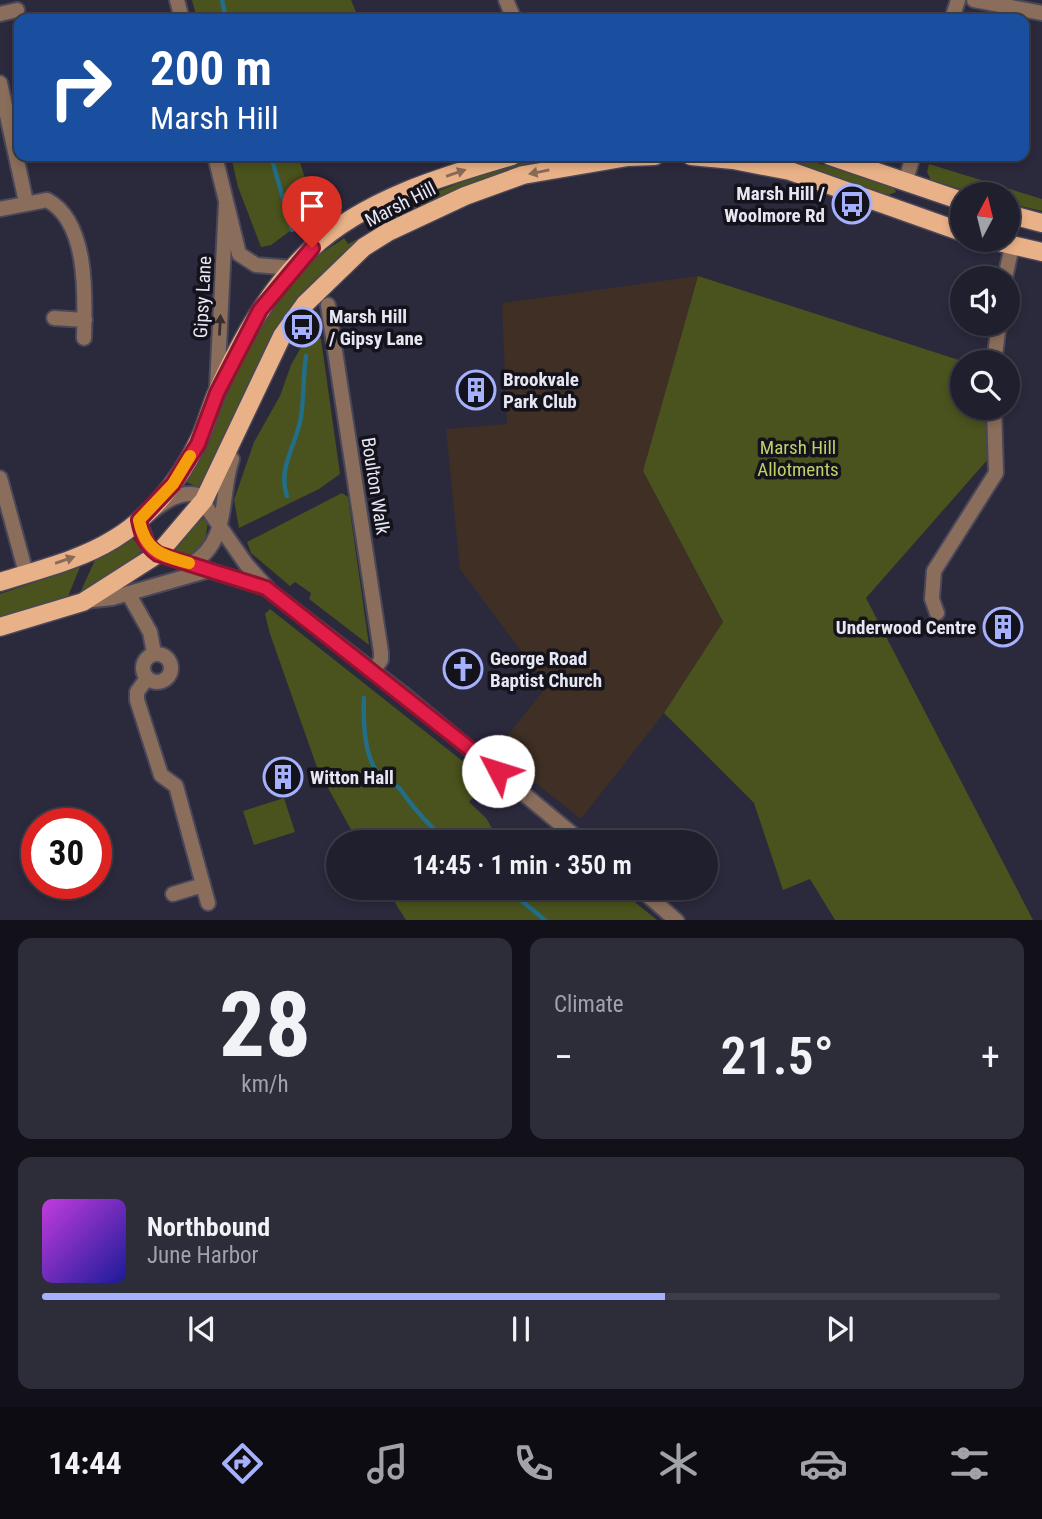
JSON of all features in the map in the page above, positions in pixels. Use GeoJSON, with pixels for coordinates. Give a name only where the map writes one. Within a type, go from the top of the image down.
{"type":"FeatureCollection","features":[{"type":"Feature","properties":{"kind":"main road","name":"Marsh Hill"},"geometry":{"type":"LineString","coordinates":[[0,582],[86,553],[114,539],[139,520],[180,474],[198,444],[217,393],[260,310],[312,248],[342,225],[405,192],[497,161]]}},
{"type":"Feature","properties":{"kind":"main road","name":"Marsh Hill"},"geometry":{"type":"LineString","coordinates":[[0,626],[83,602],[158,554],[204,500],[282,336],[305,304],[340,267],[387,232],[465,196],[523,175],[605,161]]}},
{"type":"Feature","properties":{"kind":"main road"},"geometry":{"type":"LineString","coordinates":[[738,161],[790,171],[950,228]]}},
{"type":"Feature","properties":{"kind":"main road"},"geometry":{"type":"LineString","coordinates":[[846,161],[950,196]]}},
{"type":"Feature","properties":{"kind":"main road"},"geometry":{"type":"LineString","coordinates":[[899,210],[906,180]]}},
{"type":"Feature","properties":{"kind":"main road"},"geometry":{"type":"LineString","coordinates":[[1020,217],[1042,223]]}},
{"type":"Feature","properties":{"kind":"main road"},"geometry":{"type":"LineString","coordinates":[[1020,248],[1042,252]]}},
{"type":"Feature","properties":{"kind":"street"},"geometry":{"type":"LineString","coordinates":[[974,0],[1042,13]]}},
{"type":"Feature","properties":{"kind":"street"},"geometry":{"type":"LineString","coordinates":[[0,14],[16,10]]}},
{"type":"Feature","properties":{"kind":"street"},"geometry":{"type":"LineString","coordinates":[[0,83],[14,147]]}},
{"type":"Feature","properties":{"kind":"street"},"geometry":{"type":"LineString","coordinates":[[17,161],[26,202]]}},
{"type":"Feature","properties":{"kind":"street","name":"Gipsy Lane"},"geometry":{"type":"LineString","coordinates":[[216,161],[239,254],[256,265],[293,268]]}},
{"type":"Feature","properties":{"kind":"street"},"geometry":{"type":"LineString","coordinates":[[906,180],[912,161]]}},
{"type":"Feature","properties":{"kind":"street"},"geometry":{"type":"LineString","coordinates":[[0,209],[47,200],[68,218],[85,277],[84,338]]}},
{"type":"Feature","properties":{"kind":"street","name":"Gipsy Lane"},"geometry":{"type":"LineString","coordinates":[[217,393],[226,203]]}},
{"type":"Feature","properties":{"kind":"street","name":"Boulton Walk"},"geometry":{"type":"LineString","coordinates":[[328,305],[381,652],[380,660],[373,671]]}},
{"type":"Feature","properties":{"kind":"street"},"geometry":{"type":"LineString","coordinates":[[54,318],[85,320]]}},
{"type":"Feature","properties":{"kind":"street"},"geometry":{"type":"LineString","coordinates":[[191,564],[217,540],[221,527],[223,489],[244,413]]}},
{"type":"Feature","properties":{"kind":"street"},"geometry":{"type":"LineString","coordinates":[[937,613],[932,599],[934,571],[996,473],[994,420]]}},
{"type":"Feature","properties":{"kind":"street"},"geometry":{"type":"LineString","coordinates":[[0,478],[26,573]]}},
{"type":"Feature","properties":{"kind":"street"},"geometry":{"type":"LineString","coordinates":[[266,588],[158,554],[148,547],[139,520],[176,496],[189,493],[204,500],[266,588],[373,671],[567,830]]}},
{"type":"Feature","properties":{"kind":"street"},"geometry":{"type":"LineString","coordinates":[[83,602],[128,593],[206,571]]}},
{"type":"Feature","properties":{"kind":"street"},"geometry":{"type":"LineString","coordinates":[[128,593],[150,632],[155,653]]}},
{"type":"Feature","properties":{"kind":"street"},"geometry":{"type":"LineString","coordinates":[[147,678],[142,667],[146,658],[155,653]]}},
{"type":"Feature","properties":{"kind":"street"},"geometry":{"type":"LineString","coordinates":[[147,678],[164,680],[171,670],[168,659],[155,653]]}},
{"type":"Feature","properties":{"kind":"street"},"geometry":{"type":"LineString","coordinates":[[147,678],[137,692],[137,700],[161,775],[176,786],[208,903]]}},
{"type":"Feature","properties":{"kind":"street"},"geometry":{"type":"LineString","coordinates":[[173,894],[203,885]]}},
{"type":"Feature","properties":{"kind":"street"},"geometry":{"type":"LineString","coordinates":[[653,900],[677,920]]}},
{"type":"Feature","properties":{"kind":"shaded area"},"geometry":{"type":"Polygon","coordinates":[[[698,276],[643,471],[723,623],[664,713],[581,819],[495,751],[547,686],[460,569],[446,429],[507,424],[502,303],[698,276]]]}},
{"type":"Feature","properties":{"kind":"green space"},"geometry":{"type":"Polygon","coordinates":[[[192,0],[351,0],[357,14],[196,14],[192,0]]]}},
{"type":"Feature","properties":{"kind":"green space"},"geometry":{"type":"Polygon","coordinates":[[[232,161],[300,161],[316,212],[271,245],[261,247],[238,187],[232,161]]]}},
{"type":"Feature","properties":{"kind":"green space"},"geometry":{"type":"Polygon","coordinates":[[[530,161],[574,161],[392,222],[386,212],[497,168],[530,161]]]}},
{"type":"Feature","properties":{"kind":"green space"},"geometry":{"type":"Polygon","coordinates":[[[800,161],[811,161],[893,186],[896,192],[886,196],[799,166],[800,161]]]}},
{"type":"Feature","properties":{"kind":"green space"},"geometry":{"type":"Polygon","coordinates":[[[929,164],[987,182],[950,182],[950,186],[931,180],[927,172],[929,164]]]}},
{"type":"Feature","properties":{"kind":"green space"},"geometry":{"type":"Polygon","coordinates":[[[1020,192],[1042,199],[1042,211],[1020,206],[1020,192]]]}},
{"type":"Feature","properties":{"kind":"green space"},"geometry":{"type":"Polygon","coordinates":[[[371,232],[324,275],[203,489],[186,482],[238,369],[286,289],[309,263],[324,251],[344,238],[348,244],[371,232]]]}},
{"type":"Feature","properties":{"kind":"green space","name":"Marsh Hill Allotments"},"geometry":{"type":"Polygon","coordinates":[[[698,276],[950,357],[950,420],[987,420],[989,458],[866,598],[1033,920],[835,920],[810,879],[783,890],[754,803],[664,713],[723,622],[643,471],[698,276]]]}},
{"type":"Feature","properties":{"kind":"green space"},"geometry":{"type":"Polygon","coordinates":[[[309,333],[321,339],[340,474],[319,489],[239,528],[234,500],[254,442],[280,396],[291,365],[309,333]]]}},
{"type":"Feature","properties":{"kind":"green space"},"geometry":{"type":"Polygon","coordinates":[[[342,493],[348,497],[369,645],[309,599],[311,593],[295,582],[290,586],[251,553],[247,542],[342,493]]]}},
{"type":"Feature","properties":{"kind":"green space"},"geometry":{"type":"Polygon","coordinates":[[[199,517],[208,521],[205,543],[194,555],[174,552],[199,517]]]}},
{"type":"Feature","properties":{"kind":"green space"},"geometry":{"type":"Polygon","coordinates":[[[133,538],[140,548],[140,557],[133,566],[80,593],[95,560],[133,538]]]}},
{"type":"Feature","properties":{"kind":"green space"},"geometry":{"type":"Polygon","coordinates":[[[80,567],[67,599],[0,618],[0,594],[80,567]]]}},
{"type":"Feature","properties":{"kind":"green space"},"geometry":{"type":"Polygon","coordinates":[[[270,609],[489,782],[469,802],[486,818],[493,830],[351,830],[318,770],[265,614],[270,609]]]}},
{"type":"Feature","properties":{"kind":"green space"},"geometry":{"type":"Polygon","coordinates":[[[284,798],[295,832],[254,845],[243,811],[284,798]]]}},
{"type":"Feature","properties":{"kind":"green space"},"geometry":{"type":"Polygon","coordinates":[[[393,900],[632,900],[657,920],[406,920],[393,900]]]}},
{"type":"Feature","properties":{"kind":"waterway"},"geometry":{"type":"LineString","coordinates":[[222,0],[225,14]]}},
{"type":"Feature","properties":{"kind":"waterway"},"geometry":{"type":"LineString","coordinates":[[272,161],[292,230]]}},
{"type":"Feature","properties":{"kind":"waterway"},"geometry":{"type":"LineString","coordinates":[[287,496],[284,476],[301,417],[306,356]]}},
{"type":"Feature","properties":{"kind":"waterway"},"geometry":{"type":"LineString","coordinates":[[364,698],[366,740],[371,761],[384,780],[398,787],[434,830]]}},
{"type":"Feature","properties":{"kind":"waterway"},"geometry":{"type":"LineString","coordinates":[[521,900],[545,920]]}},
{"type":"Feature","properties":{"kind":"slow traffic"},"geometry":{"type":"LineString","coordinates":[[189,563],[158,554],[148,547],[139,520],[173,484],[190,456]]}},
{"type":"Feature","properties":{"kind":"place","name":"Marsh Hill / Woolmore Rd"},"geometry":{"type":"Point","coordinates":[852,204]}},
{"type":"Feature","properties":{"kind":"place","name":"Marsh Hill / Gipsy Lane"},"geometry":{"type":"Point","coordinates":[302,327]}},
{"type":"Feature","properties":{"kind":"place","name":"Brookvale Park Club"},"geometry":{"type":"Point","coordinates":[476,390]}},
{"type":"Feature","properties":{"kind":"place","name":"Underwood Centre"},"geometry":{"type":"Point","coordinates":[1003,627]}},
{"type":"Feature","properties":{"kind":"place","name":"George Road Baptist Church"},"geometry":{"type":"Point","coordinates":[463,669]}},
{"type":"Feature","properties":{"kind":"place","name":"Witton Hall"},"geometry":{"type":"Point","coordinates":[283,777]}},
{"type":"Feature","properties":{"kind":"route"},"geometry":{"type":"LineString","coordinates":[[312,248],[276,287],[260,310],[217,393],[198,444],[173,484],[139,520],[142,533],[148,547],[158,554],[266,588],[498,771]]}}]}
